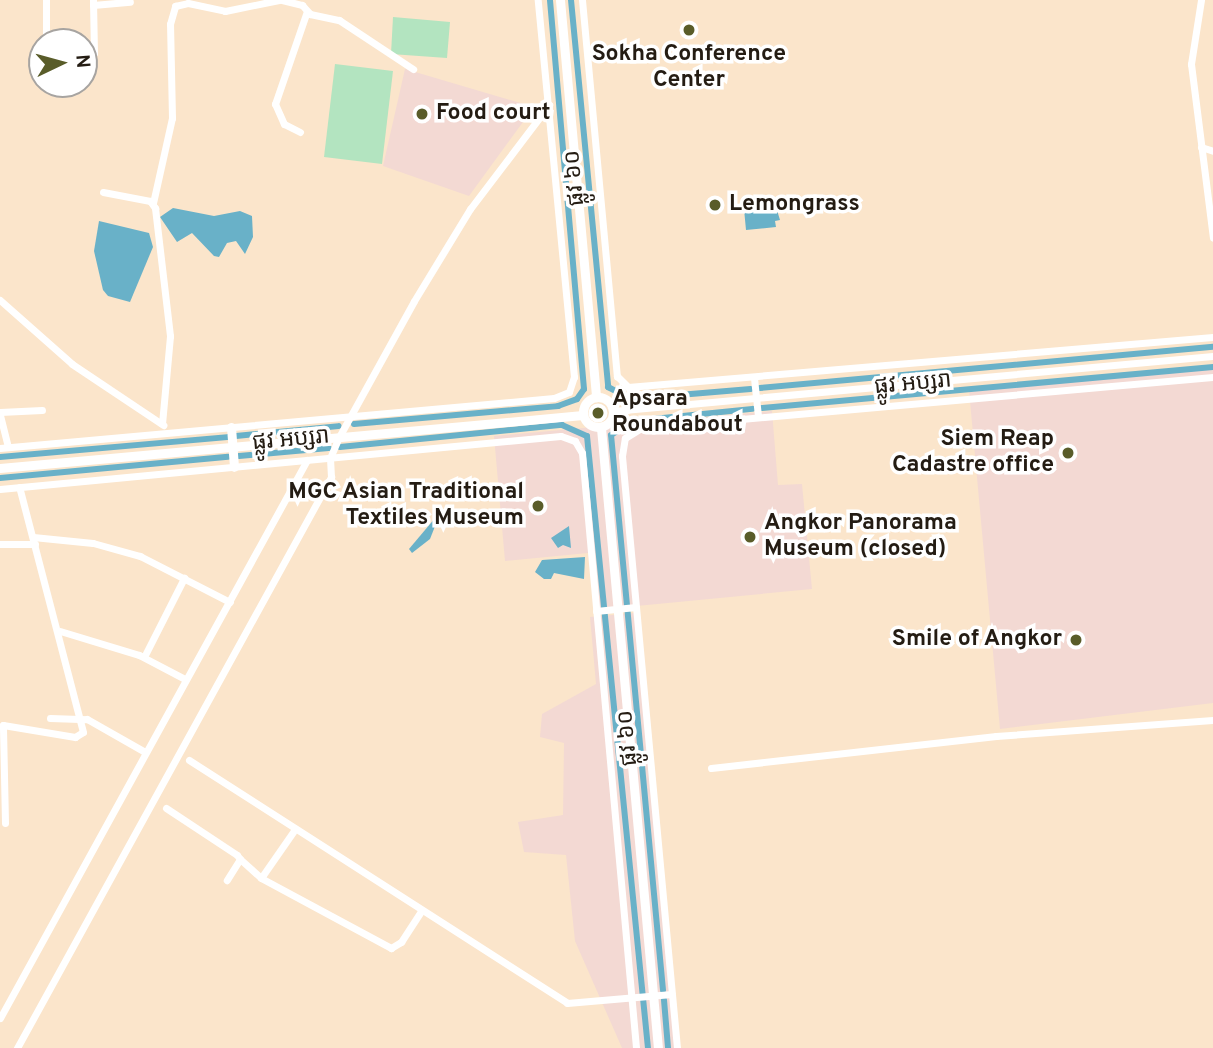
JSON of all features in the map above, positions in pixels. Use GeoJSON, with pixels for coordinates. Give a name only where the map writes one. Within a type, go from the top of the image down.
{"type":"FeatureCollection","features":[{"type":"Feature","properties":{"kind":"main road","name":"ផ្លូវ ៦០"},"geometry":{"type":"LineString","coordinates":[[559,0],[596,397]]}},
{"type":"Feature","properties":{"kind":"main road"},"geometry":{"type":"LineString","coordinates":[[596,397],[607,400],[613,411],[610,422],[601,428],[591,426],[583,415],[586,402],[596,397]]}},
{"type":"Feature","properties":{"kind":"main road","name":"ផ្លូវ អប្សរា"},"geometry":{"type":"LineString","coordinates":[[0,468],[583,415]]}},
{"type":"Feature","properties":{"kind":"main road"},"geometry":{"type":"LineString","coordinates":[[231,427],[234,467]]}},
{"type":"Feature","properties":{"kind":"main road","name":"ផ្លូវ ៦០"},"geometry":{"type":"LineString","coordinates":[[601,428],[650,996],[657,1048]]}},
{"type":"Feature","properties":{"kind":"street"},"geometry":{"type":"LineString","coordinates":[[46,28],[47,0]]}},
{"type":"Feature","properties":{"kind":"street"},"geometry":{"type":"LineString","coordinates":[[162,424],[170,336],[153,203],[172,118],[170,24],[175,6],[188,3],[225,10],[281,0],[339,20],[413,69]]}},
{"type":"Feature","properties":{"kind":"street"},"geometry":{"type":"LineString","coordinates":[[42,410],[0,414],[4,447],[554,398],[569,391],[574,377],[538,0]]}},
{"type":"Feature","properties":{"kind":"street"},"geometry":{"type":"LineString","coordinates":[[582,0],[619,381],[636,388],[1213,337]]}},
{"type":"Feature","properties":{"kind":"street"},"geometry":{"type":"LineString","coordinates":[[1200,0],[1191,64],[1213,237]]}},
{"type":"Feature","properties":{"kind":"street"},"geometry":{"type":"LineString","coordinates":[[94,28],[93,3],[130,2]]}},
{"type":"Feature","properties":{"kind":"street"},"geometry":{"type":"LineString","coordinates":[[300,132],[284,124],[275,104],[307,11]]}},
{"type":"Feature","properties":{"kind":"street"},"geometry":{"type":"LineString","coordinates":[[17,1048],[331,477],[330,458],[349,416],[464,219],[540,110],[549,105]]}},
{"type":"Feature","properties":{"kind":"street"},"geometry":{"type":"LineString","coordinates":[[1201,147],[1213,151]]}},
{"type":"Feature","properties":{"kind":"street"},"geometry":{"type":"LineString","coordinates":[[103,192],[153,203]]}},
{"type":"Feature","properties":{"kind":"street"},"geometry":{"type":"LineString","coordinates":[[0,300],[72,364],[162,424],[166,432]]}},
{"type":"Feature","properties":{"kind":"street","name":"ផ្លូវ អប្សរា"},"geometry":{"type":"LineString","coordinates":[[613,411],[1213,356]]}},
{"type":"Feature","properties":{"kind":"street"},"geometry":{"type":"LineString","coordinates":[[677,1048],[634,607],[622,456],[625,438],[642,428],[1213,377]]}},
{"type":"Feature","properties":{"kind":"street"},"geometry":{"type":"LineString","coordinates":[[754,378],[758,417]]}},
{"type":"Feature","properties":{"kind":"street"},"geometry":{"type":"LineString","coordinates":[[0,489],[569,437],[582,453],[636,1048]]}},
{"type":"Feature","properties":{"kind":"street"},"geometry":{"type":"LineString","coordinates":[[0,1018],[307,460]]}},
{"type":"Feature","properties":{"kind":"street"},"geometry":{"type":"LineString","coordinates":[[5,823],[3,725],[79,737],[83,732],[60,631],[19,487]]}},
{"type":"Feature","properties":{"kind":"street"},"geometry":{"type":"LineString","coordinates":[[0,544],[34,540],[106,546],[155,562],[230,601]]}},
{"type":"Feature","properties":{"kind":"street"},"geometry":{"type":"LineString","coordinates":[[144,657],[184,578]]}},
{"type":"Feature","properties":{"kind":"street"},"geometry":{"type":"LineString","coordinates":[[598,611],[634,607]]}},
{"type":"Feature","properties":{"kind":"street"},"geometry":{"type":"LineString","coordinates":[[60,631],[144,657],[185,679]]}},
{"type":"Feature","properties":{"kind":"street"},"geometry":{"type":"LineString","coordinates":[[50,718],[80,719],[145,752]]}},
{"type":"Feature","properties":{"kind":"street"},"geometry":{"type":"LineString","coordinates":[[711,768],[996,736],[1213,720]]}},
{"type":"Feature","properties":{"kind":"street"},"geometry":{"type":"LineString","coordinates":[[189,760],[567,1003],[672,994]]}},
{"type":"Feature","properties":{"kind":"street"},"geometry":{"type":"LineString","coordinates":[[166,808],[240,859],[261,878],[391,948],[401,942],[421,911]]}},
{"type":"Feature","properties":{"kind":"street"},"geometry":{"type":"LineString","coordinates":[[261,878],[295,829]]}},
{"type":"Feature","properties":{"kind":"street"},"geometry":{"type":"LineString","coordinates":[[227,880],[240,859]]}},
{"type":"Feature","properties":{"kind":"shaded area"},"geometry":{"type":"Polygon","coordinates":[[[405,69],[534,107],[469,196],[383,166],[405,69]]]}},
{"type":"Feature","properties":{"kind":"shaded area"},"geometry":{"type":"Polygon","coordinates":[[[1213,369],[1213,703],[1000,729],[969,390],[1213,369]]]}},
{"type":"Feature","properties":{"kind":"shaded area"},"geometry":{"type":"Polygon","coordinates":[[[772,411],[778,485],[802,484],[812,589],[595,610],[588,553],[505,561],[494,436],[772,411]]]}},
{"type":"Feature","properties":{"kind":"shaded area"},"geometry":{"type":"Polygon","coordinates":[[[635,613],[675,1048],[622,1048],[575,941],[566,855],[524,852],[518,822],[563,815],[564,743],[540,737],[542,714],[596,684],[590,617],[635,613]]]}},
{"type":"Feature","properties":{"kind":"green space"},"geometry":{"type":"Polygon","coordinates":[[[393,17],[450,22],[447,58],[391,54],[393,17]]]}},
{"type":"Feature","properties":{"kind":"green space"},"geometry":{"type":"Polygon","coordinates":[[[335,64],[393,71],[382,164],[324,157],[335,64]]]}},
{"type":"Feature","properties":{"kind":"water"},"geometry":{"type":"Polygon","coordinates":[[[776,207],[780,220],[775,221],[776,227],[746,230],[744,209],[776,207]]]}},
{"type":"Feature","properties":{"kind":"water"},"geometry":{"type":"Polygon","coordinates":[[[173,208],[214,216],[240,211],[252,216],[253,237],[245,254],[236,241],[227,243],[219,257],[214,256],[192,233],[177,242],[160,217],[173,208]]]}},
{"type":"Feature","properties":{"kind":"water"},"geometry":{"type":"Polygon","coordinates":[[[99,221],[149,233],[153,247],[130,302],[108,296],[103,290],[94,251],[99,221]]]}},
{"type":"Feature","properties":{"kind":"water"},"geometry":{"type":"Polygon","coordinates":[[[441,511],[430,539],[412,553],[409,549],[441,511]]]}},
{"type":"Feature","properties":{"kind":"water"},"geometry":{"type":"Polygon","coordinates":[[[569,526],[571,548],[563,545],[558,548],[551,538],[569,526]]]}},
{"type":"Feature","properties":{"kind":"water"},"geometry":{"type":"Polygon","coordinates":[[[585,557],[584,579],[554,573],[551,579],[544,579],[535,572],[542,560],[585,557]]]}},
{"type":"Feature","properties":{"kind":"waterway"},"geometry":{"type":"LineString","coordinates":[[354,424],[558,406],[577,399],[584,389],[550,0]]}},
{"type":"Feature","properties":{"kind":"waterway"},"geometry":{"type":"LineString","coordinates":[[571,0],[608,387],[631,399],[751,389]]}},
{"type":"Feature","properties":{"kind":"waterway"},"geometry":{"type":"LineString","coordinates":[[760,388],[1213,347]]}},
{"type":"Feature","properties":{"kind":"waterway"},"geometry":{"type":"LineString","coordinates":[[762,408],[1213,367]]}},
{"type":"Feature","properties":{"kind":"waterway"},"geometry":{"type":"LineString","coordinates":[[663,990],[611,435],[633,421],[752,409]]}},
{"type":"Feature","properties":{"kind":"waterway"},"geometry":{"type":"LineString","coordinates":[[340,447],[562,425],[587,436],[648,1048]]}},
{"type":"Feature","properties":{"kind":"waterway"},"geometry":{"type":"LineString","coordinates":[[236,436],[339,426]]}},
{"type":"Feature","properties":{"kind":"waterway"},"geometry":{"type":"LineString","coordinates":[[0,457],[227,437]]}},
{"type":"Feature","properties":{"kind":"waterway"},"geometry":{"type":"LineString","coordinates":[[239,456],[329,448]]}},
{"type":"Feature","properties":{"kind":"waterway"},"geometry":{"type":"LineString","coordinates":[[0,478],[228,457]]}},
{"type":"Feature","properties":{"kind":"waterway"},"geometry":{"type":"LineString","coordinates":[[664,1000],[668,1048]]}},
{"type":"Feature","properties":{"kind":"place","name":"Sokha Conference Center"},"geometry":{"type":"Point","coordinates":[689,30]}},
{"type":"Feature","properties":{"kind":"place","name":"Food court"},"geometry":{"type":"Point","coordinates":[422,114]}},
{"type":"Feature","properties":{"kind":"place","name":"Lemongrass"},"geometry":{"type":"Point","coordinates":[715,205]}},
{"type":"Feature","properties":{"kind":"place","name":"Apsara Roundabout"},"geometry":{"type":"Point","coordinates":[598,413]}},
{"type":"Feature","properties":{"kind":"place","name":"Siem Reap Cadastre office"},"geometry":{"type":"Point","coordinates":[1068,453]}},
{"type":"Feature","properties":{"kind":"place","name":"MGC Asian Traditional Textiles Museum"},"geometry":{"type":"Point","coordinates":[538,506]}},
{"type":"Feature","properties":{"kind":"place","name":"Angkor Panorama Museum (closed)"},"geometry":{"type":"Point","coordinates":[750,537]}},
{"type":"Feature","properties":{"kind":"place","name":"Smile of Angkor"},"geometry":{"type":"Point","coordinates":[1076,640]}}]}
